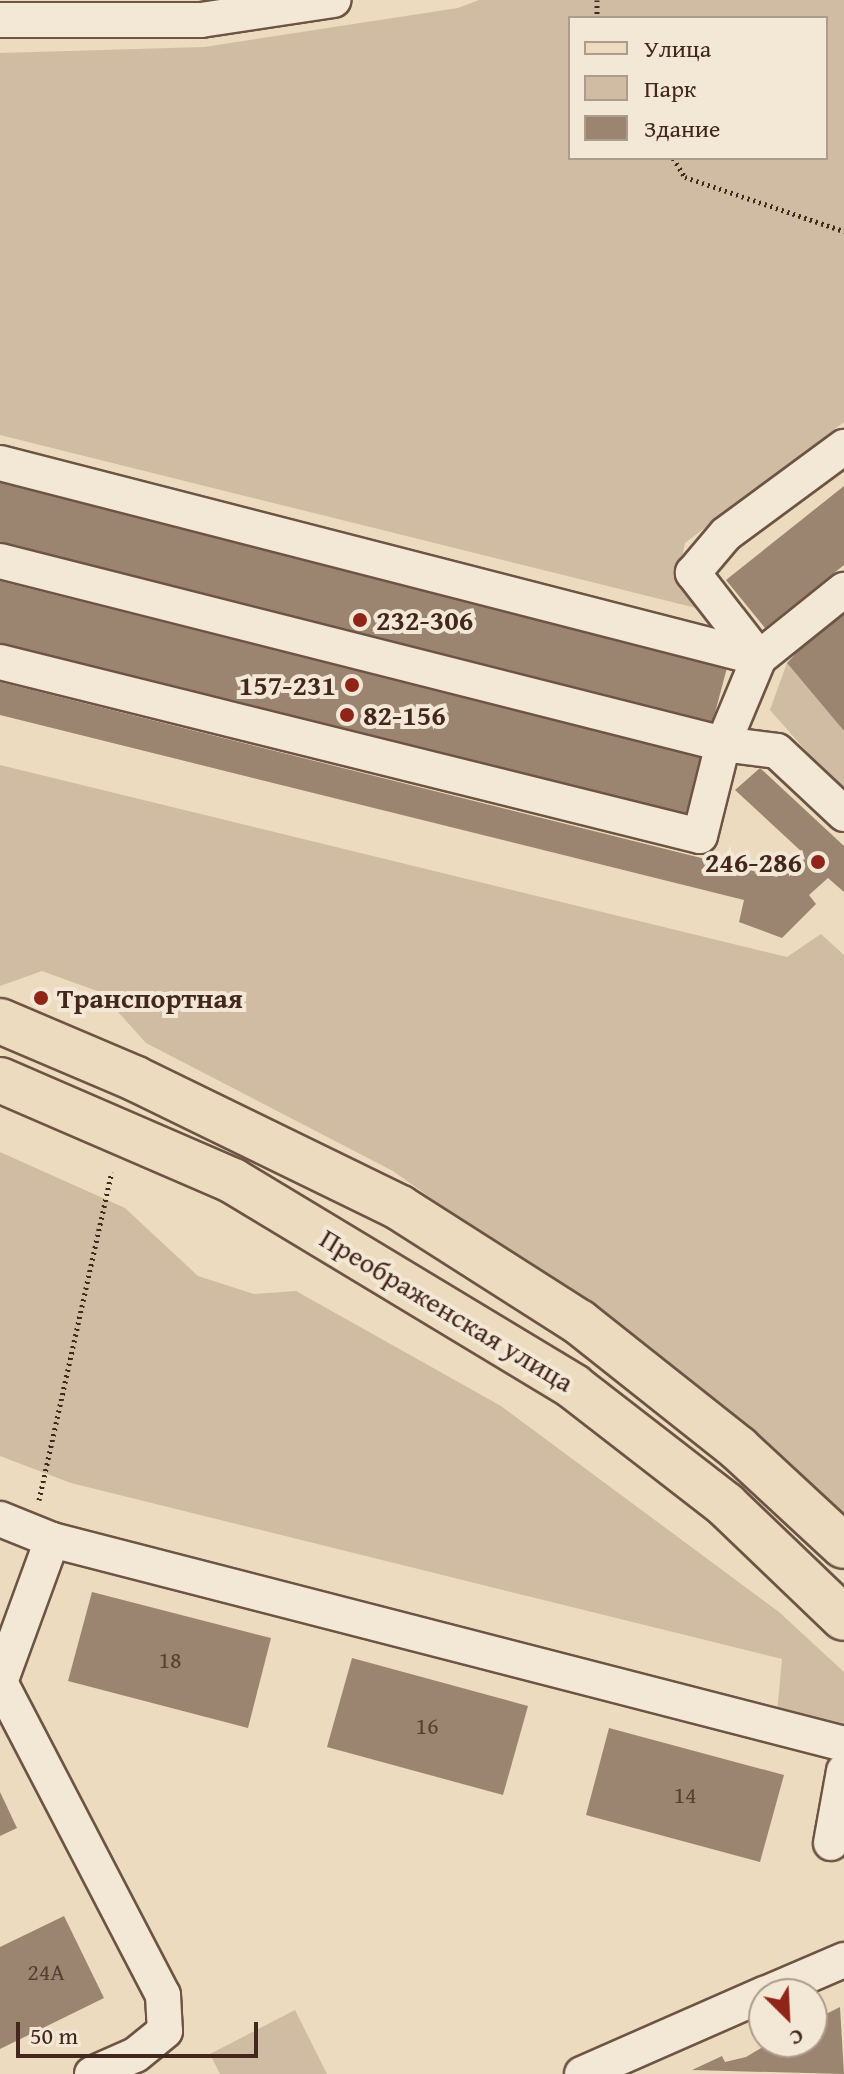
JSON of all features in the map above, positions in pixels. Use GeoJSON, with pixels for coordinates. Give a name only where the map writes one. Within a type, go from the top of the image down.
{"type":"FeatureCollection","features":[{"type":"Feature","properties":{"kind":"main road","name":"Преображенская улица"},"geometry":{"type":"LineString","coordinates":[[0,1021],[134,1078],[400,1208],[579,1322],[738,1448],[844,1546]]}},
{"type":"Feature","properties":{"kind":"main road","name":"Преображенская улица"},"geometry":{"type":"LineString","coordinates":[[0,1080],[233,1181],[574,1387],[726,1505],[844,1618]]}},
{"type":"Feature","properties":{"kind":"street"},"geometry":{"type":"LineString","coordinates":[[0,20],[201,20],[333,0]]}},
{"type":"Feature","properties":{"kind":"street"},"geometry":{"type":"LineString","coordinates":[[759,658],[693,573],[726,534],[844,447]]}},
{"type":"Feature","properties":{"kind":"street"},"geometry":{"type":"LineString","coordinates":[[0,463],[759,658]]}},
{"type":"Feature","properties":{"kind":"street"},"geometry":{"type":"LineString","coordinates":[[0,561],[723,744],[777,751],[844,814]]}},
{"type":"Feature","properties":{"kind":"street"},"geometry":{"type":"LineString","coordinates":[[0,662],[700,836],[723,744],[759,658],[844,591]]}},
{"type":"Feature","properties":{"kind":"street"},"geometry":{"type":"LineString","coordinates":[[0,1519],[42,1536],[844,1744]]}},
{"type":"Feature","properties":{"kind":"street"},"geometry":{"type":"LineString","coordinates":[[42,1536],[0,1682],[163,1995],[165,2031],[135,2055],[92,2074]]}},
{"type":"Feature","properties":{"kind":"street"},"geometry":{"type":"LineString","coordinates":[[831,1843],[844,1771]]}},
{"type":"Feature","properties":{"kind":"street"},"geometry":{"type":"LineString","coordinates":[[802,1978],[844,1960]]}},
{"type":"Feature","properties":{"kind":"street"},"geometry":{"type":"LineString","coordinates":[[582,2074],[748,2001]]}},
{"type":"Feature","properties":{"kind":"path"},"geometry":{"type":"LineString","coordinates":[[674,160],[685,177],[844,231]]}},
{"type":"Feature","properties":{"kind":"path"},"geometry":{"type":"LineString","coordinates":[[42,1536],[114,1173],[100,1166]]}},
{"type":"Feature","properties":{"kind":"green space"},"geometry":{"type":"Polygon","coordinates":[[[479,0],[844,0],[844,422],[685,543],[678,577],[696,608],[0,435],[0,53],[204,47],[458,8],[479,0]]]}},
{"type":"Feature","properties":{"kind":"green space"},"geometry":{"type":"Polygon","coordinates":[[[787,663],[844,731],[844,794],[770,710],[787,663]]]}},
{"type":"Feature","properties":{"kind":"green space"},"geometry":{"type":"Polygon","coordinates":[[[0,765],[787,957],[821,934],[844,955],[844,1513],[698,1388],[393,1171],[146,1043],[100,992],[42,971],[0,986],[0,765]]]}},
{"type":"Feature","properties":{"kind":"green space"},"geometry":{"type":"Polygon","coordinates":[[[0,1152],[125,1208],[198,1276],[254,1294],[296,1291],[501,1406],[779,1612],[844,1672],[844,1729],[777,1713],[782,1659],[71,1483],[0,1456],[0,1152]]]}},
{"type":"Feature","properties":{"kind":"green space"},"geometry":{"type":"Polygon","coordinates":[[[295,2010],[327,2074],[220,2074],[210,2054],[295,2010]]]}},
{"type":"Feature","properties":{"kind":"building"},"geometry":{"type":"Polygon","coordinates":[[[0,482],[728,664],[712,724],[0,547],[0,482]]]}},
{"type":"Feature","properties":{"kind":"building"},"geometry":{"type":"Polygon","coordinates":[[[844,486],[844,565],[765,628],[726,580],[844,486]]]}},
{"type":"Feature","properties":{"kind":"building"},"geometry":{"type":"Polygon","coordinates":[[[0,581],[703,758],[688,816],[0,644],[0,581]]]}},
{"type":"Feature","properties":{"kind":"building"},"geometry":{"type":"Polygon","coordinates":[[[838,608],[844,615],[844,731],[787,663],[838,608]]]}},
{"type":"Feature","properties":{"kind":"building"},"geometry":{"type":"Polygon","coordinates":[[[0,682],[777,877],[802,852],[735,790],[760,768],[844,846],[844,892],[828,878],[809,895],[816,904],[782,938],[739,922],[744,900],[0,715],[0,682]]]}},
{"type":"Feature","properties":{"kind":"building"},"geometry":{"type":"Polygon","coordinates":[[[92,1592],[271,1638],[248,1728],[68,1681],[92,1592]]]}},
{"type":"Feature","properties":{"kind":"building"},"geometry":{"type":"Polygon","coordinates":[[[352,1658],[528,1706],[503,1795],[327,1747],[352,1658]]]}},
{"type":"Feature","properties":{"kind":"building"},"geometry":{"type":"Polygon","coordinates":[[[609,1728],[784,1775],[760,1862],[586,1815],[609,1728]]]}},
{"type":"Feature","properties":{"kind":"building"},"geometry":{"type":"Polygon","coordinates":[[[0,1792],[17,1828],[0,1836],[0,1792]]]}},
{"type":"Feature","properties":{"kind":"building"},"geometry":{"type":"Polygon","coordinates":[[[64,1916],[104,1998],[0,2049],[0,1947],[64,1916]]]}},
{"type":"Feature","properties":{"kind":"building"},"geometry":{"type":"Polygon","coordinates":[[[840,2007],[844,2074],[692,2070],[722,2056],[725,2062],[748,2056],[828,2058],[828,2013],[840,2007]]]}},
{"type":"Feature","properties":{"kind":"place","name":"232-306"},"geometry":{"type":"Point","coordinates":[360,620]}},
{"type":"Feature","properties":{"kind":"place","name":"157-231"},"geometry":{"type":"Point","coordinates":[352,685]}},
{"type":"Feature","properties":{"kind":"place","name":"82-156"},"geometry":{"type":"Point","coordinates":[347,715]}},
{"type":"Feature","properties":{"kind":"place","name":"246-286"},"geometry":{"type":"Point","coordinates":[818,862]}},
{"type":"Feature","properties":{"kind":"place","name":"Транспортная"},"geometry":{"type":"Point","coordinates":[41,998]}}]}
